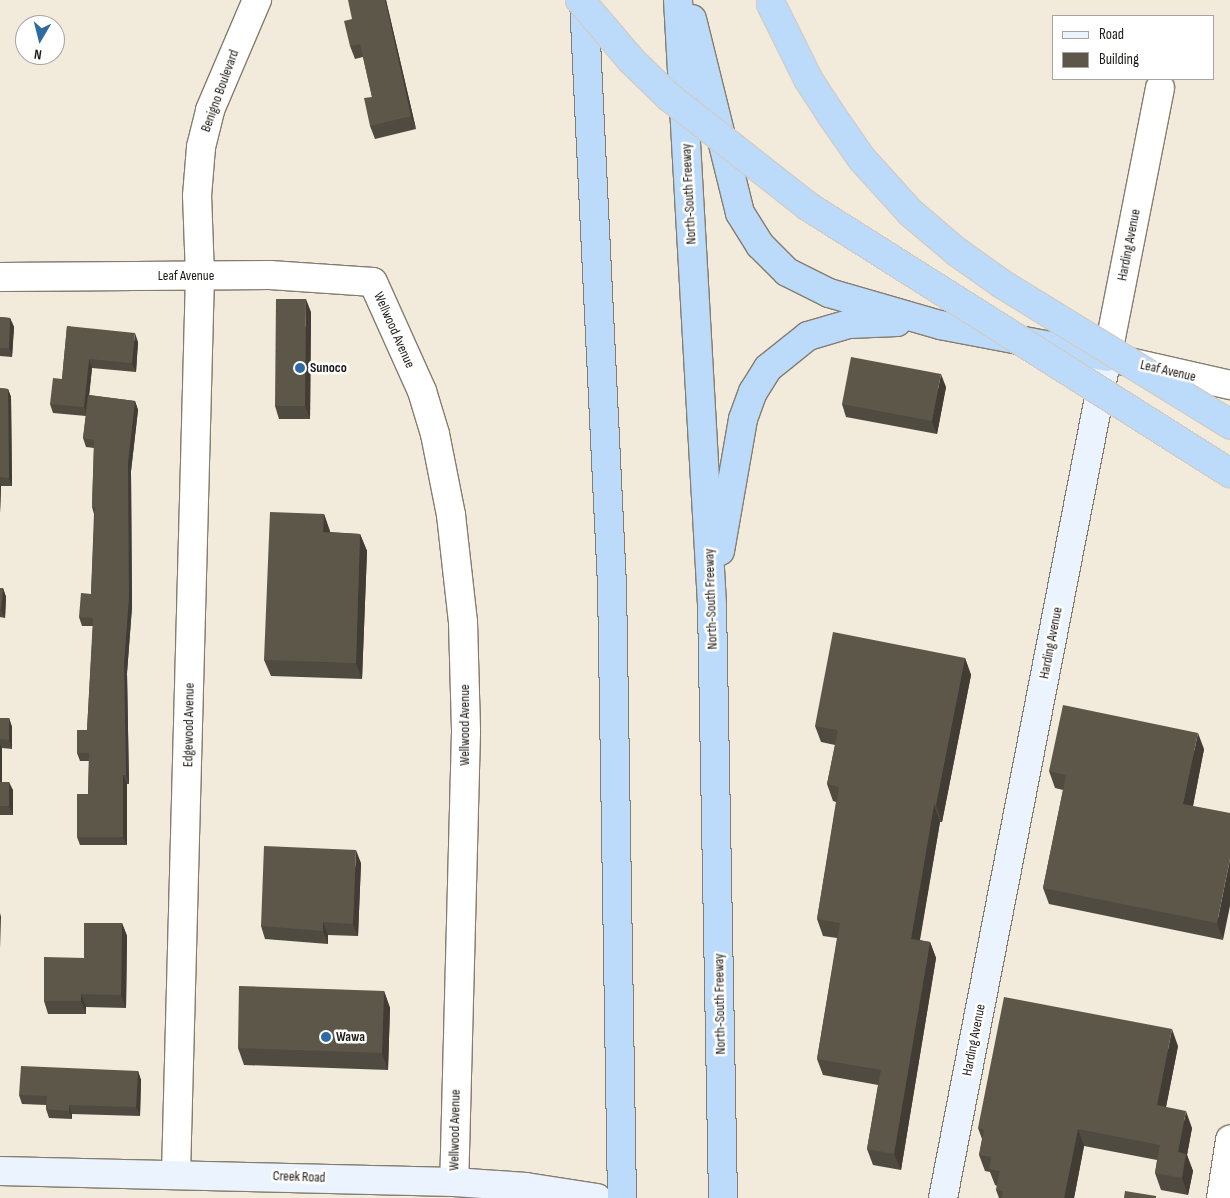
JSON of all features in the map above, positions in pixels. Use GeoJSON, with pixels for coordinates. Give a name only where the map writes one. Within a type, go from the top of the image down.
{"type":"FeatureCollection","features":[{"type":"Feature","properties":{"kind":"highway"},"geometry":{"type":"LineString","coordinates":[[580,0],[631,60],[669,97],[809,207],[1230,473]]}},
{"type":"Feature","properties":{"kind":"highway"},"geometry":{"type":"LineString","coordinates":[[584,0],[612,584],[622,1198]]}},
{"type":"Feature","properties":{"kind":"highway","name":"North-South Freeway"},"geometry":{"type":"LineString","coordinates":[[678,0],[712,605],[723,1198]]}},
{"type":"Feature","properties":{"kind":"highway"},"geometry":{"type":"LineString","coordinates":[[688,0],[740,213],[760,245],[787,272],[807,284],[940,325],[1107,357]]}},
{"type":"Feature","properties":{"kind":"highway"},"geometry":{"type":"LineString","coordinates":[[770,2],[808,79],[832,116],[862,159],[911,213],[957,252],[1002,284],[1230,424]]}},
{"type":"Feature","properties":{"kind":"highway"},"geometry":{"type":"LineString","coordinates":[[712,605],[742,419],[753,392],[768,368],[798,342],[835,327],[878,321],[940,325]]}},
{"type":"Feature","properties":{"kind":"main road","name":"Harding Avenue"},"geometry":{"type":"LineString","coordinates":[[943,1198],[1107,357]]}},
{"type":"Feature","properties":{"kind":"main road","name":"Creek Road"},"geometry":{"type":"LineString","coordinates":[[0,1171],[454,1182],[557,1191],[597,1198]]}},
{"type":"Feature","properties":{"kind":"street","name":"Benigno Boulevard"},"geometry":{"type":"LineString","coordinates":[[200,276],[197,196],[201,147],[210,110],[257,0]]}},
{"type":"Feature","properties":{"kind":"street","name":"Harding Avenue"},"geometry":{"type":"LineString","coordinates":[[1107,357],[1160,88]]}},
{"type":"Feature","properties":{"kind":"street","name":"Leaf Avenue"},"geometry":{"type":"LineString","coordinates":[[0,277],[270,275],[373,282]]}},
{"type":"Feature","properties":{"kind":"street","name":"Edgewood Avenue"},"geometry":{"type":"LineString","coordinates":[[176,1174],[200,276]]}},
{"type":"Feature","properties":{"kind":"street","name":"Wellwood Avenue"},"geometry":{"type":"LineString","coordinates":[[373,282],[422,391],[435,434],[450,508],[463,622],[466,732],[454,1182]]}},
{"type":"Feature","properties":{"kind":"street","name":"Leaf Avenue"},"geometry":{"type":"LineString","coordinates":[[1107,357],[1230,384]]}},
{"type":"Feature","properties":{"kind":"street"},"geometry":{"type":"LineString","coordinates":[[1221,1198],[1230,1140]]}},
{"type":"Feature","properties":{"kind":"building"},"geometry":{"type":"Polygon","coordinates":[[[348,0],[385,0],[411,116],[370,126],[364,98],[372,97],[360,44],[350,46],[344,21],[352,19],[348,0]]]}},
{"type":"Feature","properties":{"kind":"building"},"geometry":{"type":"Polygon","coordinates":[[[276,299],[306,299],[305,406],[275,406],[276,299]]]}},
{"type":"Feature","properties":{"kind":"building"},"geometry":{"type":"Polygon","coordinates":[[[0,317],[10,318],[9,348],[0,348],[0,317]]]}},
{"type":"Feature","properties":{"kind":"building"},"geometry":{"type":"Polygon","coordinates":[[[67,326],[135,333],[132,363],[89,359],[84,407],[50,404],[53,378],[62,379],[67,326]]]}},
{"type":"Feature","properties":{"kind":"building"},"geometry":{"type":"Polygon","coordinates":[[[851,357],[941,374],[932,421],[842,404],[851,357]]]}},
{"type":"Feature","properties":{"kind":"building"},"geometry":{"type":"Polygon","coordinates":[[[0,388],[8,389],[9,478],[0,477],[0,388]]]}},
{"type":"Feature","properties":{"kind":"building"},"geometry":{"type":"Polygon","coordinates":[[[88,395],[135,401],[128,462],[129,598],[124,664],[126,775],[123,775],[123,837],[77,837],[77,794],[88,794],[89,753],[77,753],[77,730],[87,730],[93,618],[79,617],[81,593],[91,594],[95,507],[92,507],[94,440],[83,438],[88,395]]]}},
{"type":"Feature","properties":{"kind":"building"},"geometry":{"type":"Polygon","coordinates":[[[270,512],[324,514],[323,532],[360,534],[356,663],[264,660],[270,512]]]}},
{"type":"Feature","properties":{"kind":"building"},"geometry":{"type":"Polygon","coordinates":[[[0,588],[3,588],[1,609],[0,609],[0,588]]]}},
{"type":"Feature","properties":{"kind":"building"},"geometry":{"type":"Polygon","coordinates":[[[833,632],[965,658],[936,805],[934,805],[911,939],[930,942],[894,1154],[867,1149],[881,1070],[817,1059],[840,923],[817,919],[839,787],[827,784],[838,730],[815,726],[833,632]]]}},
{"type":"Feature","properties":{"kind":"building"},"geometry":{"type":"Polygon","coordinates":[[[1063,705],[1198,733],[1183,804],[1230,813],[1230,859],[1217,923],[1043,888],[1066,775],[1049,771],[1063,705]]]}},
{"type":"Feature","properties":{"kind":"building"},"geometry":{"type":"Polygon","coordinates":[[[0,718],[9,718],[9,740],[0,739],[0,718]]]}},
{"type":"Feature","properties":{"kind":"building"},"geometry":{"type":"Polygon","coordinates":[[[0,782],[9,782],[9,806],[0,806],[0,782]]]}},
{"type":"Feature","properties":{"kind":"building"},"geometry":{"type":"Polygon","coordinates":[[[264,846],[356,850],[353,924],[323,922],[323,931],[261,926],[264,846]]]}},
{"type":"Feature","properties":{"kind":"building"},"geometry":{"type":"Polygon","coordinates":[[[84,923],[122,923],[121,995],[81,994],[81,1001],[44,1001],[44,957],[84,958],[84,923]]]}},
{"type":"Feature","properties":{"kind":"building"},"geometry":{"type":"Polygon","coordinates":[[[239,986],[384,991],[382,1053],[238,1048],[239,986]]]}},
{"type":"Feature","properties":{"kind":"building"},"geometry":{"type":"Polygon","coordinates":[[[1004,997],[1172,1029],[1157,1105],[1186,1111],[1178,1152],[1186,1154],[1182,1178],[1155,1173],[1160,1145],[1078,1129],[1064,1198],[1001,1198],[1003,1191],[996,1190],[1000,1171],[989,1169],[991,1157],[979,1155],[984,1130],[978,1128],[1004,997]]]}},
{"type":"Feature","properties":{"kind":"building"},"geometry":{"type":"Polygon","coordinates":[[[21,1066],[138,1071],[136,1107],[69,1105],[69,1111],[46,1109],[47,1096],[19,1095],[21,1066]]]}},
{"type":"Feature","properties":{"kind":"building"},"geometry":{"type":"Polygon","coordinates":[[[1125,1191],[1156,1196],[1156,1198],[1124,1198],[1125,1191]]]}},
{"type":"Feature","properties":{"kind":"place","name":"Sunoco"},"geometry":{"type":"Point","coordinates":[300,368]}},
{"type":"Feature","properties":{"kind":"place","name":"Wawa"},"geometry":{"type":"Point","coordinates":[326,1037]}}]}
